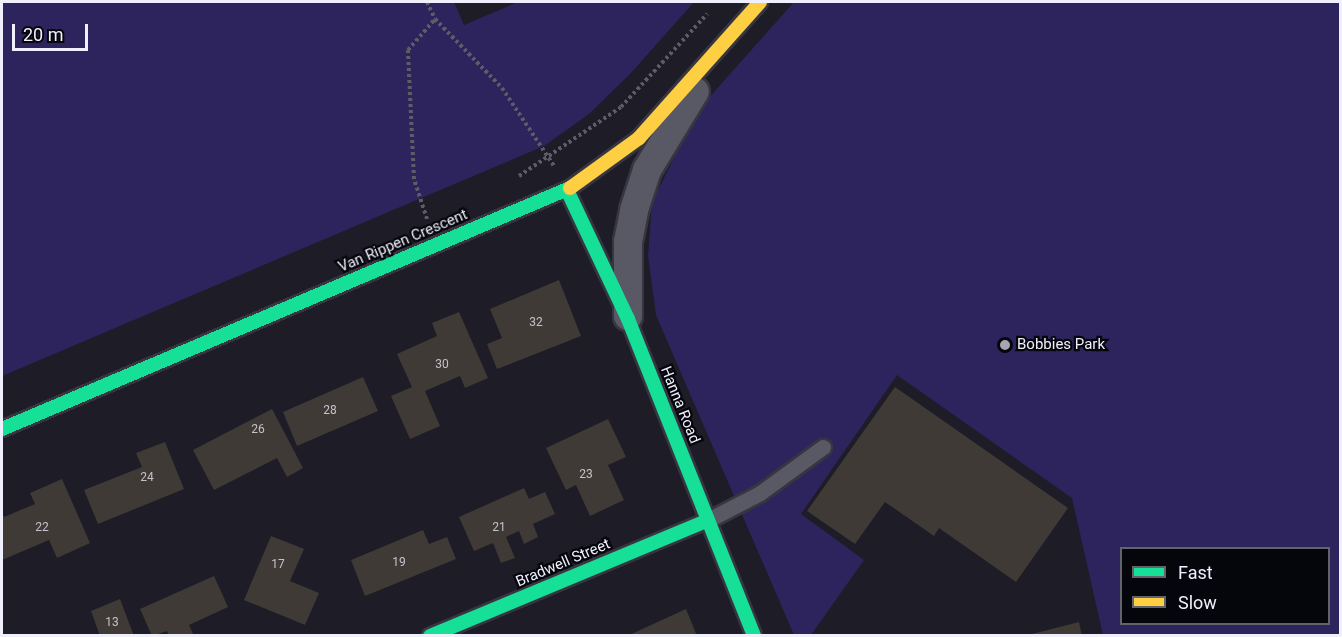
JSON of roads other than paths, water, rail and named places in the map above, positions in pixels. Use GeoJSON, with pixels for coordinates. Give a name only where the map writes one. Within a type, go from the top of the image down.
{"type":"FeatureCollection","features":[{"type":"Feature","properties":{"kind":"street","name":"Van Rippen Crescent"},"geometry":{"type":"LineString","coordinates":[[2,429],[567,190],[639,138],[760,2]]}},
{"type":"Feature","properties":{"kind":"street"},"geometry":{"type":"LineString","coordinates":[[628,319],[628,242],[647,170],[735,28]]}},
{"type":"Feature","properties":{"kind":"street","name":"Hanna Road"},"geometry":{"type":"LineString","coordinates":[[567,190],[628,319],[754,636]]}},
{"type":"Feature","properties":{"kind":"street","name":"Bradwell Street"},"geometry":{"type":"LineString","coordinates":[[430,636],[708,520]]}},
{"type":"Feature","properties":{"kind":"lane"},"geometry":{"type":"LineString","coordinates":[[708,520],[760,493],[823,447]]}},
{"type":"Feature","properties":{"kind":"place","name":"Bobbies Park"},"geometry":{"type":"Point","coordinates":[1005,345]}}]}
